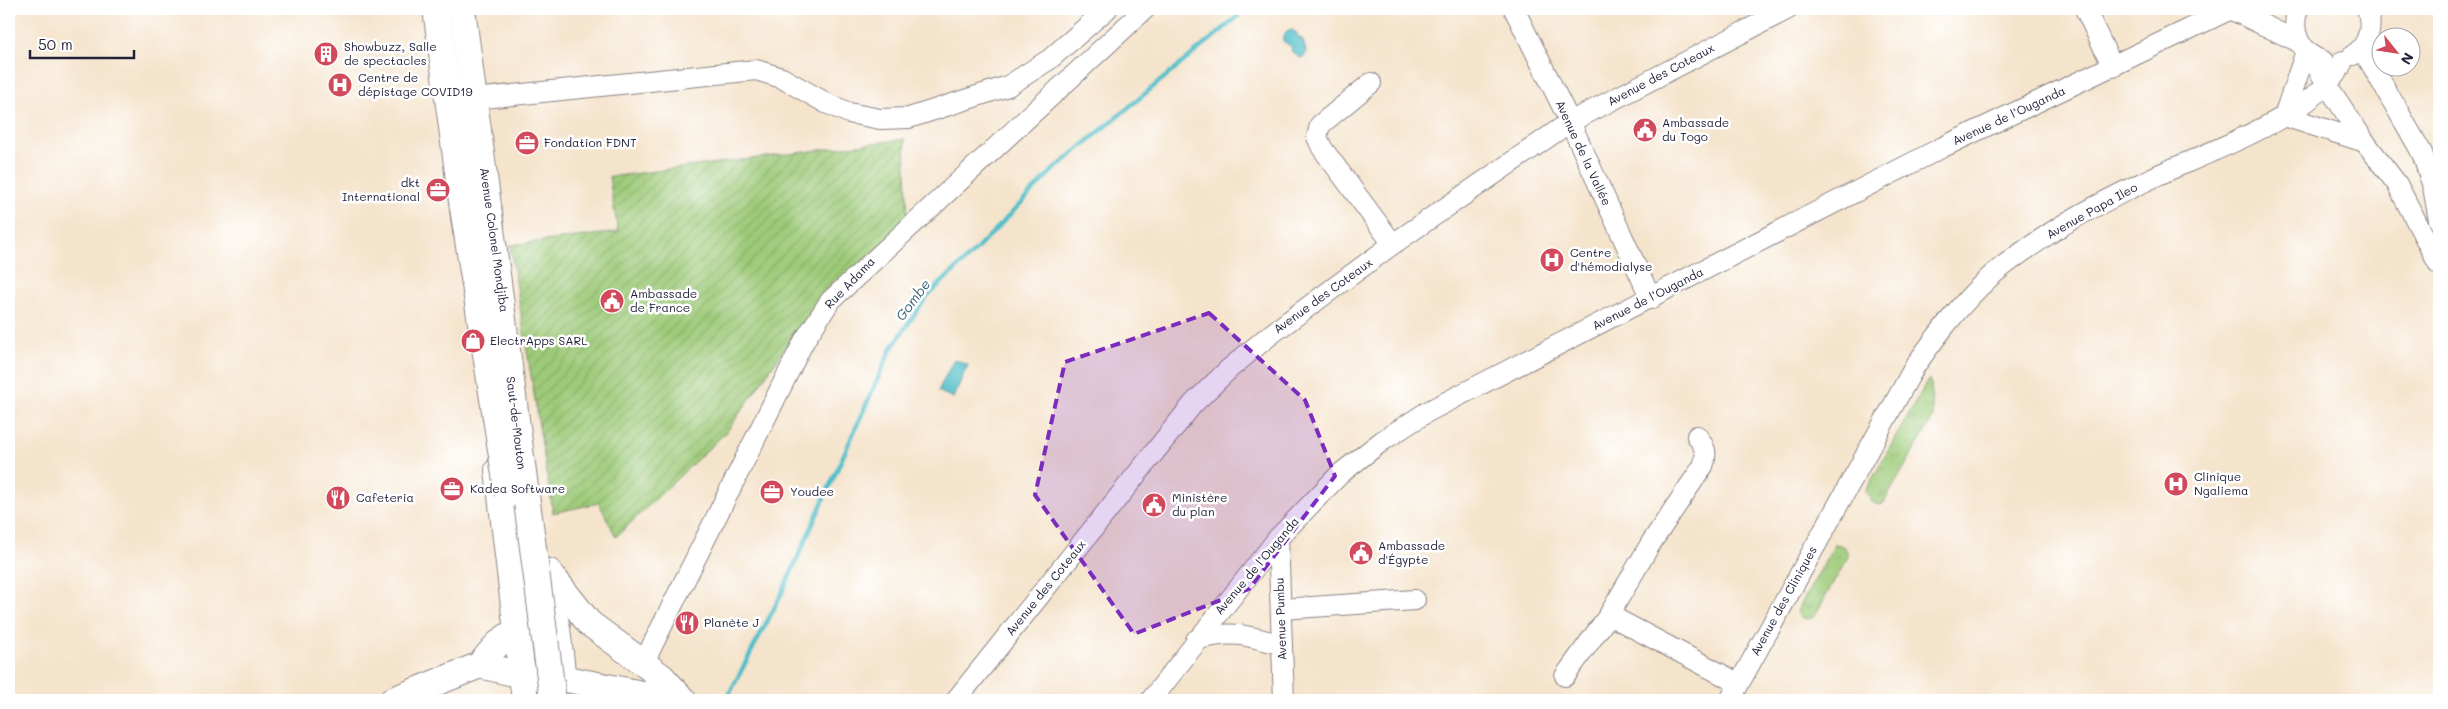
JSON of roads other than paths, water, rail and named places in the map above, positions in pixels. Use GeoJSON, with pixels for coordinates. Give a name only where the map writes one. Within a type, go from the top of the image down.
{"type":"FeatureCollection","features":[{"type":"Feature","properties":{"kind":"main road","name":"Avenue Colonel Mondjiba"},"geometry":{"type":"LineString","coordinates":[[467,16],[474,99],[475,207],[506,527],[524,688]]}},
{"type":"Feature","properties":{"kind":"main road"},"geometry":{"type":"LineString","coordinates":[[437,21],[467,16]]}},
{"type":"Feature","properties":{"kind":"main road","name":"Avenue Colonel Mondjiba"},"geometry":{"type":"LineString","coordinates":[[437,21],[475,207],[541,561],[557,628],[560,693]]}},
{"type":"Feature","properties":{"kind":"main road","name":"Saut-de-Mouton"},"geometry":{"type":"LineString","coordinates":[[475,207],[560,693]]}},
{"type":"Feature","properties":{"kind":"main road","name":"Saut-de-Mouton"},"geometry":{"type":"LineString","coordinates":[[475,207],[538,700]]}},
{"type":"Feature","properties":{"kind":"main road"},"geometry":{"type":"LineString","coordinates":[[541,561],[589,623],[644,662],[662,677],[684,700]]}},
{"type":"Feature","properties":{"kind":"main road"},"geometry":{"type":"LineString","coordinates":[[513,593],[547,588]]}},
{"type":"Feature","properties":{"kind":"main road"},"geometry":{"type":"LineString","coordinates":[[392,700],[480,665],[502,640],[517,630],[557,628],[589,623]]}},
{"type":"Feature","properties":{"kind":"main road"},"geometry":{"type":"LineString","coordinates":[[480,665],[524,688],[560,693],[672,700]]}},
{"type":"Feature","properties":{"kind":"street"},"geometry":{"type":"LineString","coordinates":[[474,99],[756,70],[782,78],[826,103],[849,113],[880,118],[909,118],[1008,86],[1050,59],[1107,9]]}},
{"type":"Feature","properties":{"kind":"street","name":"Rue Adama"},"geometry":{"type":"LineString","coordinates":[[644,662],[804,341],[830,301],[1145,9]]}},
{"type":"Feature","properties":{"kind":"street","name":"Avenue de la Vallée"},"geometry":{"type":"LineString","coordinates":[[1514,9],[1570,122],[1651,299]]}},
{"type":"Feature","properties":{"kind":"street","name":"Avenue des Coteaux"},"geometry":{"type":"LineString","coordinates":[[956,700],[1193,404],[1229,369],[1270,335],[1393,244],[1570,122],[1788,9]]}},
{"type":"Feature","properties":{"kind":"street"},"geometry":{"type":"LineString","coordinates":[[2085,9],[2112,67]]}},
{"type":"Feature","properties":{"kind":"street"},"geometry":{"type":"LineString","coordinates":[[2230,9],[2328,62],[2343,61],[2362,48],[2368,34],[2371,12]]}},
{"type":"Feature","properties":{"kind":"street","name":"Avenue de l’Ouganda"},"geometry":{"type":"LineString","coordinates":[[1150,700],[1278,538],[1340,474],[1382,441],[1427,412],[1507,369],[1651,299],[1943,147],[2230,9]]}},
{"type":"Feature","properties":{"kind":"street"},"geometry":{"type":"LineString","coordinates":[[2298,9],[2295,21],[2306,50],[2365,142],[2396,184],[2439,264]]}},
{"type":"Feature","properties":{"kind":"street"},"geometry":{"type":"LineString","coordinates":[[2362,48],[2422,153],[2433,187],[2439,220]]}},
{"type":"Feature","properties":{"kind":"street"},"geometry":{"type":"LineString","coordinates":[[2306,50],[2284,116],[2365,142]]}},
{"type":"Feature","properties":{"kind":"street","name":"Avenue Papa Ileo"},"geometry":{"type":"LineString","coordinates":[[1840,503],[1915,366],[1943,327],[1991,276],[2056,229],[2155,177],[2284,116],[2327,85],[2336,75],[2343,61]]}},
{"type":"Feature","properties":{"kind":"street"},"geometry":{"type":"LineString","coordinates":[[1371,83],[1320,125],[1318,137],[1322,148],[1393,244]]}},
{"type":"Feature","properties":{"kind":"street"},"geometry":{"type":"LineString","coordinates":[[1565,676],[1608,615],[1650,543],[1702,466],[1706,458],[1705,447],[1697,436]]}},
{"type":"Feature","properties":{"kind":"street","name":"Avenue des Cliniques"},"geometry":{"type":"LineString","coordinates":[[1734,692],[1840,503]]}},
{"type":"Feature","properties":{"kind":"street","name":"Avenue Pumbu"},"geometry":{"type":"LineString","coordinates":[[1278,538],[1284,700]]}},
{"type":"Feature","properties":{"kind":"street"},"geometry":{"type":"LineString","coordinates":[[1282,609],[1415,600]]}},
{"type":"Feature","properties":{"kind":"street"},"geometry":{"type":"LineString","coordinates":[[1608,615],[1734,692]]}},
{"type":"Feature","properties":{"kind":"street"},"geometry":{"type":"LineString","coordinates":[[1196,640],[1218,634],[1236,634],[1282,646]]}},
{"type":"Feature","properties":{"kind":"water"},"geometry":{"type":"Polygon","coordinates":[[[1290,29],[1303,40],[1306,51],[1305,56],[1300,58],[1291,51],[1292,47],[1283,41],[1283,36],[1290,29]]]}},
{"type":"Feature","properties":{"kind":"water"},"geometry":{"type":"Polygon","coordinates":[[[954,359],[968,365],[953,398],[938,391],[954,359]]]}},
{"type":"Feature","properties":{"kind":"waterway","name":"Gombe"},"geometry":{"type":"LineString","coordinates":[[726,700],[781,595],[891,349],[927,296],[970,256],[1052,171],[1235,19],[1244,9]]}},
{"type":"Feature","properties":{"kind":"place","name":"Showbuzz, Salle de spectacles"},"geometry":{"type":"Point","coordinates":[326,54]}},
{"type":"Feature","properties":{"kind":"place","name":"Centre de dépistage COVID19"},"geometry":{"type":"Point","coordinates":[340,85]}},
{"type":"Feature","properties":{"kind":"place","name":"Ambassade du Togo"},"geometry":{"type":"Point","coordinates":[1645,130]}},
{"type":"Feature","properties":{"kind":"place","name":"Fondation FDNT"},"geometry":{"type":"Point","coordinates":[527,143]}},
{"type":"Feature","properties":{"kind":"place","name":"dkt International"},"geometry":{"type":"Point","coordinates":[438,190]}},
{"type":"Feature","properties":{"kind":"place","name":"Centre d'hémodialyse"},"geometry":{"type":"Point","coordinates":[1552,260]}},
{"type":"Feature","properties":{"kind":"place","name":"Ambassade de France"},"geometry":{"type":"Point","coordinates":[612,301]}},
{"type":"Feature","properties":{"kind":"place","name":"ElectrApps SARL"},"geometry":{"type":"Point","coordinates":[473,341]}},
{"type":"Feature","properties":{"kind":"place","name":"Clinique Ngaliema"},"geometry":{"type":"Point","coordinates":[2176,484]}},
{"type":"Feature","properties":{"kind":"place","name":"Kadea Software"},"geometry":{"type":"Point","coordinates":[452,489]}},
{"type":"Feature","properties":{"kind":"place","name":"Youdee"},"geometry":{"type":"Point","coordinates":[772,492]}},
{"type":"Feature","properties":{"kind":"place","name":"Cafeteria"},"geometry":{"type":"Point","coordinates":[338,498]}},
{"type":"Feature","properties":{"kind":"place","name":"Ministère du plan"},"geometry":{"type":"Point","coordinates":[1154,505]}},
{"type":"Feature","properties":{"kind":"place","name":"Ambassade d'Égypte"},"geometry":{"type":"Point","coordinates":[1361,553]}},
{"type":"Feature","properties":{"kind":"place","name":"Planète J"},"geometry":{"type":"Point","coordinates":[687,623]}}]}
